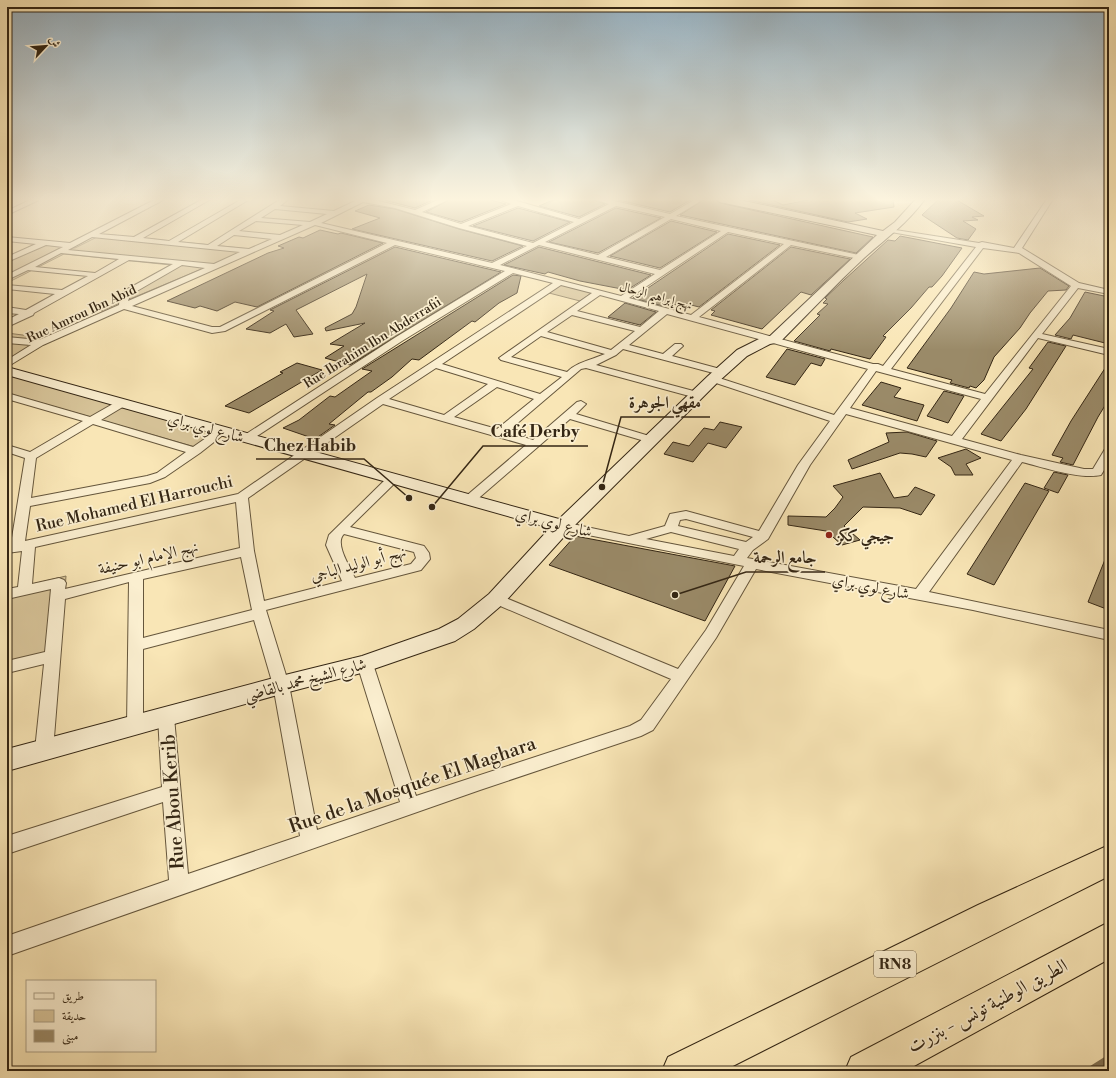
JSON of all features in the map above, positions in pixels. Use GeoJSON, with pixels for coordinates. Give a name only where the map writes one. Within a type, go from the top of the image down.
{"type":"FeatureCollection","features":[{"type":"Feature","properties":{"kind":"highway","name":"RN8"},"geometry":{"type":"LineString","coordinates":[[682,1071],[990,916],[1109,860]]}},
{"type":"Feature","properties":{"kind":"highway","name":"الطريق الوطنية تونس - بنزرت"},"geometry":{"type":"LineString","coordinates":[[865,1071],[1109,940]]}},
{"type":"Feature","properties":{"kind":"street"},"geometry":{"type":"LineString","coordinates":[[7,260],[30,249]]}},
{"type":"Feature","properties":{"kind":"street"},"geometry":{"type":"LineString","coordinates":[[7,278],[62,249]]}},
{"type":"Feature","properties":{"kind":"street"},"geometry":{"type":"LineString","coordinates":[[232,249],[249,251]]}},
{"type":"Feature","properties":{"kind":"street","name":"Rue Amrou Ibn Abid"},"geometry":{"type":"LineString","coordinates":[[7,364],[40,343],[253,249]]}},
{"type":"Feature","properties":{"kind":"street"},"geometry":{"type":"LineString","coordinates":[[181,263],[127,293],[124,296],[123,306],[212,330],[222,329],[380,249]]}},
{"type":"Feature","properties":{"kind":"street","name":"نهج إبراهيم الرحال"},"geometry":{"type":"LineString","coordinates":[[426,249],[560,282],[775,339],[988,398]]}},
{"type":"Feature","properties":{"kind":"street"},"geometry":{"type":"LineString","coordinates":[[495,265],[526,249]]}},
{"type":"Feature","properties":{"kind":"street"},"geometry":{"type":"LineString","coordinates":[[560,249],[662,273]]}},
{"type":"Feature","properties":{"kind":"street"},"geometry":{"type":"LineString","coordinates":[[599,258],[614,249]]}},
{"type":"Feature","properties":{"kind":"street"},"geometry":{"type":"LineString","coordinates":[[622,299],[698,249]]}},
{"type":"Feature","properties":{"kind":"street"},"geometry":{"type":"LineString","coordinates":[[692,318],[782,249]]}},
{"type":"Feature","properties":{"kind":"street"},"geometry":{"type":"LineString","coordinates":[[821,249],[858,257]]}},
{"type":"Feature","properties":{"kind":"street"},"geometry":{"type":"LineString","coordinates":[[775,339],[867,249]]}},
{"type":"Feature","properties":{"kind":"street"},"geometry":{"type":"LineString","coordinates":[[627,540],[670,528],[746,557],[763,536],[804,465],[836,419],[978,249]]}},
{"type":"Feature","properties":{"kind":"street"},"geometry":{"type":"LineString","coordinates":[[1008,249],[1016,251],[1018,249]]}},
{"type":"Feature","properties":{"kind":"street"},"geometry":{"type":"LineString","coordinates":[[1018,249],[1076,285],[1109,292]]}},
{"type":"Feature","properties":{"kind":"street"},"geometry":{"type":"LineString","coordinates":[[59,251],[214,266]]}},
{"type":"Feature","properties":{"kind":"street"},"geometry":{"type":"LineString","coordinates":[[7,324],[127,258]]}},
{"type":"Feature","properties":{"kind":"street"},"geometry":{"type":"LineString","coordinates":[[26,268],[96,275]]}},
{"type":"Feature","properties":{"kind":"street","name":"Rue Ibrahim Ibn Abderrafii"},"geometry":{"type":"LineString","coordinates":[[247,438],[399,339],[512,270]]}},
{"type":"Feature","properties":{"kind":"street","name":"Rue Mohamed El Harrouchi"},"geometry":{"type":"LineString","coordinates":[[18,547],[242,497],[382,400],[560,282]]}},
{"type":"Feature","properties":{"kind":"street"},"geometry":{"type":"LineString","coordinates":[[955,440],[1076,285]]}},
{"type":"Feature","properties":{"kind":"street"},"geometry":{"type":"LineString","coordinates":[[7,287],[64,293]]}},
{"type":"Feature","properties":{"kind":"street"},"geometry":{"type":"LineString","coordinates":[[569,376],[504,358],[598,293]]}},
{"type":"Feature","properties":{"kind":"street"},"geometry":{"type":"LineString","coordinates":[[7,310],[30,312]]}},
{"type":"Feature","properties":{"kind":"street"},"geometry":{"type":"LineString","coordinates":[[499,433],[578,367],[587,365],[613,353],[665,311]]}},
{"type":"Feature","properties":{"kind":"street"},"geometry":{"type":"LineString","coordinates":[[569,312],[641,330]]}},
{"type":"Feature","properties":{"kind":"street"},"geometry":{"type":"LineString","coordinates":[[539,334],[613,353]]}},
{"type":"Feature","properties":{"kind":"street"},"geometry":{"type":"LineString","coordinates":[[1036,335],[1109,352]]}},
{"type":"Feature","properties":{"kind":"street","name":"شارع الشيخ محمد بالقاضي"},"geometry":{"type":"LineString","coordinates":[[7,760],[281,685],[365,664],[447,635],[466,624],[496,599],[563,526],[742,353],[766,341],[775,339]]}},
{"type":"Feature","properties":{"kind":"street"},"geometry":{"type":"LineString","coordinates":[[7,340],[40,343]]}},
{"type":"Feature","properties":{"kind":"street"},"geometry":{"type":"LineString","coordinates":[[622,346],[665,357],[836,419]]}},
{"type":"Feature","properties":{"kind":"street"},"geometry":{"type":"LineString","coordinates":[[665,357],[678,346]]}},
{"type":"Feature","properties":{"kind":"street"},"geometry":{"type":"LineString","coordinates":[[435,365],[542,398]]}},
{"type":"Feature","properties":{"kind":"street"},"geometry":{"type":"LineString","coordinates":[[587,365],[697,395]]}},
{"type":"Feature","properties":{"kind":"street","name":"شارع لوي براي"},"geometry":{"type":"LineString","coordinates":[[7,371],[563,526],[627,540],[746,557],[919,595],[1038,618],[1109,635]]}},
{"type":"Feature","properties":{"kind":"street"},"geometry":{"type":"LineString","coordinates":[[445,419],[495,384]]}},
{"type":"Feature","properties":{"kind":"street"},"geometry":{"type":"LineString","coordinates":[[7,396],[196,451]]}},
{"type":"Feature","properties":{"kind":"street"},"geometry":{"type":"LineString","coordinates":[[382,400],[535,444]]}},
{"type":"Feature","properties":{"kind":"street"},"geometry":{"type":"LineString","coordinates":[[7,448],[31,456],[122,403]]}},
{"type":"Feature","properties":{"kind":"street"},"geometry":{"type":"LineString","coordinates":[[469,500],[581,404]]}},
{"type":"Feature","properties":{"kind":"street"},"geometry":{"type":"LineString","coordinates":[[844,410],[1019,458],[1084,473],[1098,473],[1109,451]]}},
{"type":"Feature","properties":{"kind":"street"},"geometry":{"type":"LineString","coordinates":[[569,414],[652,440]]}},
{"type":"Feature","properties":{"kind":"street"},"geometry":{"type":"LineString","coordinates":[[24,503],[150,479],[161,475],[223,431]]}},
{"type":"Feature","properties":{"kind":"street"},"geometry":{"type":"LineString","coordinates":[[25,590],[18,547],[31,456]]}},
{"type":"Feature","properties":{"kind":"street"},"geometry":{"type":"LineString","coordinates":[[919,595],[1019,458]]}},
{"type":"Feature","properties":{"kind":"street"},"geometry":{"type":"LineString","coordinates":[[350,583],[333,545],[335,535],[393,479]]}},
{"type":"Feature","properties":{"kind":"street"},"geometry":{"type":"LineString","coordinates":[[242,497],[247,551],[259,610],[281,685],[310,840]]}},
{"type":"Feature","properties":{"kind":"street"},"geometry":{"type":"LineString","coordinates":[[670,528],[674,517],[686,514],[763,536]]}},
{"type":"Feature","properties":{"kind":"street","name":"نهج أبو الوليد الباجي"},"geometry":{"type":"LineString","coordinates":[[136,645],[350,583],[416,567],[423,559],[422,553],[419,549],[342,529]]}},
{"type":"Feature","properties":{"kind":"street","name":"نهج الإمام ابو حنيفة"},"geometry":{"type":"LineString","coordinates":[[57,596],[136,576],[247,551]]}},
{"type":"Feature","properties":{"kind":"street","name":"Rue de la Mosquée El Maghara"},"geometry":{"type":"LineString","coordinates":[[7,946],[310,840],[634,731],[647,725],[711,634],[746,557]]}},
{"type":"Feature","properties":{"kind":"street"},"geometry":{"type":"LineString","coordinates":[[135,725],[136,576]]}},
{"type":"Feature","properties":{"kind":"street"},"geometry":{"type":"LineString","coordinates":[[7,594],[59,582],[44,750]]}},
{"type":"Feature","properties":{"kind":"street"},"geometry":{"type":"LineString","coordinates":[[496,599],[680,676]]}},
{"type":"Feature","properties":{"kind":"street"},"geometry":{"type":"LineString","coordinates":[[7,667],[52,656]]}},
{"type":"Feature","properties":{"kind":"street"},"geometry":{"type":"LineString","coordinates":[[365,664],[410,806]]}},
{"type":"Feature","properties":{"kind":"street","name":"Rue Abou Kerib"},"geometry":{"type":"LineString","coordinates":[[166,717],[178,886]]}},
{"type":"Feature","properties":{"kind":"street"},"geometry":{"type":"LineString","coordinates":[[7,845],[171,792]]}},
{"type":"Feature","properties":{"kind":"green space"},"geometry":{"type":"Polygon","coordinates":[[[24,249],[249,249],[101,311],[171,265],[64,254],[7,283],[7,258],[24,249]]]}},
{"type":"Feature","properties":{"kind":"green space"},"geometry":{"type":"Polygon","coordinates":[[[562,284],[593,292],[580,301],[549,293],[562,284]]]}},
{"type":"Feature","properties":{"kind":"green space"},"geometry":{"type":"Polygon","coordinates":[[[7,333],[46,338],[7,362],[7,333]]]}},
{"type":"Feature","properties":{"kind":"green space"},"geometry":{"type":"Polygon","coordinates":[[[7,372],[219,431],[195,447],[7,393],[7,372]]]}},
{"type":"Feature","properties":{"kind":"green space"},"geometry":{"type":"Polygon","coordinates":[[[66,576],[60,659],[7,673],[7,590],[66,576]]]}},
{"type":"Feature","properties":{"kind":"building"},"geometry":{"type":"Polygon","coordinates":[[[280,249],[371,249],[257,307],[235,302],[217,311],[200,306],[195,308],[167,301],[268,253],[280,249]]]}},
{"type":"Feature","properties":{"kind":"building"},"geometry":{"type":"Polygon","coordinates":[[[390,249],[405,249],[501,272],[350,365],[325,358],[344,346],[330,344],[365,323],[326,331],[325,328],[352,314],[356,307],[367,274],[296,310],[313,334],[294,337],[286,324],[270,333],[246,329],[274,311],[270,310],[390,249]]]}},
{"type":"Feature","properties":{"kind":"building"},"geometry":{"type":"Polygon","coordinates":[[[441,249],[516,249],[492,261],[441,249]]]}},
{"type":"Feature","properties":{"kind":"building"},"geometry":{"type":"Polygon","coordinates":[[[535,249],[548,249],[651,275],[627,290],[580,281],[548,272],[545,274],[504,265],[535,249]]]}},
{"type":"Feature","properties":{"kind":"building"},"geometry":{"type":"Polygon","coordinates":[[[582,249],[605,249],[598,253],[582,249]]]}},
{"type":"Feature","properties":{"kind":"building"},"geometry":{"type":"Polygon","coordinates":[[[622,249],[690,249],[660,268],[610,256],[622,249]]]}},
{"type":"Feature","properties":{"kind":"building"},"geometry":{"type":"Polygon","coordinates":[[[705,249],[774,249],[699,307],[680,302],[677,305],[667,303],[663,306],[633,298],[705,249]]]}},
{"type":"Feature","properties":{"kind":"building"},"geometry":{"type":"Polygon","coordinates":[[[788,249],[802,249],[850,259],[811,295],[801,292],[762,329],[711,315],[715,311],[711,310],[788,249]]]}},
{"type":"Feature","properties":{"kind":"building"},"geometry":{"type":"Polygon","coordinates":[[[839,249],[860,249],[856,253],[839,249]]]}},
{"type":"Feature","properties":{"kind":"building"},"geometry":{"type":"Polygon","coordinates":[[[878,249],[961,249],[942,276],[932,287],[929,287],[911,308],[883,336],[886,337],[870,359],[831,349],[830,351],[794,341],[820,315],[817,314],[828,304],[823,303],[827,299],[825,298],[878,249]]]}},
{"type":"Feature","properties":{"kind":"building"},"geometry":{"type":"Polygon","coordinates":[[[1040,268],[1069,286],[1066,290],[1048,291],[1020,328],[994,357],[984,380],[976,388],[970,386],[969,388],[950,383],[952,380],[907,368],[951,308],[974,272],[984,274],[1040,268]]]}},
{"type":"Feature","properties":{"kind":"building"},"geometry":{"type":"Polygon","coordinates":[[[513,275],[521,276],[517,293],[499,303],[475,322],[472,321],[419,360],[412,359],[392,377],[371,392],[368,392],[329,424],[335,425],[315,439],[283,428],[299,420],[330,396],[335,397],[372,371],[362,369],[513,275]]]}},
{"type":"Feature","properties":{"kind":"building"},"geometry":{"type":"Polygon","coordinates":[[[1085,292],[1109,297],[1109,344],[1073,335],[1071,339],[1055,335],[1070,318],[1085,292]]]}},
{"type":"Feature","properties":{"kind":"building"},"geometry":{"type":"Polygon","coordinates":[[[625,303],[656,312],[640,325],[608,317],[625,303]]]}},
{"type":"Feature","properties":{"kind":"building"},"geometry":{"type":"Polygon","coordinates":[[[1048,342],[1066,346],[1026,409],[1001,441],[981,434],[1033,369],[1029,368],[1048,342]]]}},
{"type":"Feature","properties":{"kind":"building"},"geometry":{"type":"Polygon","coordinates":[[[787,349],[825,359],[821,366],[811,363],[795,385],[766,377],[787,349]]]}},
{"type":"Feature","properties":{"kind":"building"},"geometry":{"type":"Polygon","coordinates":[[[1109,362],[1109,399],[1073,465],[1060,462],[1063,458],[1052,455],[1071,421],[1109,362]]]}},
{"type":"Feature","properties":{"kind":"building"},"geometry":{"type":"Polygon","coordinates":[[[297,363],[322,370],[249,413],[225,406],[283,373],[280,372],[297,363]]]}},
{"type":"Feature","properties":{"kind":"building"},"geometry":{"type":"Polygon","coordinates":[[[881,382],[901,388],[894,397],[924,405],[917,421],[862,405],[881,382]]]}},
{"type":"Feature","properties":{"kind":"building"},"geometry":{"type":"Polygon","coordinates":[[[944,391],[964,396],[948,423],[927,416],[944,391]]]}},
{"type":"Feature","properties":{"kind":"building"},"geometry":{"type":"Polygon","coordinates":[[[720,422],[742,427],[726,448],[708,443],[693,462],[664,454],[673,442],[689,446],[704,428],[714,430],[720,422]]]}},
{"type":"Feature","properties":{"kind":"building"},"geometry":{"type":"Polygon","coordinates":[[[907,432],[937,441],[926,457],[900,453],[852,469],[848,460],[889,442],[886,433],[907,432]]]}},
{"type":"Feature","properties":{"kind":"building"},"geometry":{"type":"Polygon","coordinates":[[[966,449],[981,458],[966,464],[973,475],[955,475],[951,467],[938,458],[966,449]]]}},
{"type":"Feature","properties":{"kind":"building"},"geometry":{"type":"Polygon","coordinates":[[[1054,472],[1068,475],[1058,493],[1044,488],[1054,472]]]}},
{"type":"Feature","properties":{"kind":"building"},"geometry":{"type":"Polygon","coordinates":[[[880,473],[894,498],[908,496],[915,487],[935,495],[921,515],[900,508],[863,507],[844,526],[860,540],[842,545],[826,531],[788,525],[788,516],[826,517],[843,497],[833,486],[880,473]]]}},
{"type":"Feature","properties":{"kind":"building"},"geometry":{"type":"Polygon","coordinates":[[[1025,483],[1049,491],[994,585],[967,574],[1025,483]]]}},
{"type":"Feature","properties":{"kind":"building"},"geometry":{"type":"Polygon","coordinates":[[[575,536],[735,566],[705,621],[549,565],[575,536]]]}},
{"type":"Feature","properties":{"kind":"building"},"geometry":{"type":"Polygon","coordinates":[[[1109,552],[1109,610],[1088,602],[1109,552]]]}},
{"type":"Feature","properties":{"kind":"waterway"},"geometry":{"type":"LineString","coordinates":[[1090,1071],[1109,1059]]}},
{"type":"Feature","properties":{"kind":"place","name":"مقهي الجوهرة"},"geometry":{"type":"Point","coordinates":[602,487]}},
{"type":"Feature","properties":{"kind":"place","name":"Chez Habib"},"geometry":{"type":"Point","coordinates":[409,498]}},
{"type":"Feature","properties":{"kind":"place","name":"Café Derby"},"geometry":{"type":"Point","coordinates":[432,507]}},
{"type":"Feature","properties":{"kind":"place","name":"جيجي ككز"},"geometry":{"type":"Point","coordinates":[829,535]}},
{"type":"Feature","properties":{"kind":"place","name":"جامع الرحمة"},"geometry":{"type":"Point","coordinates":[675,595]}}]}
